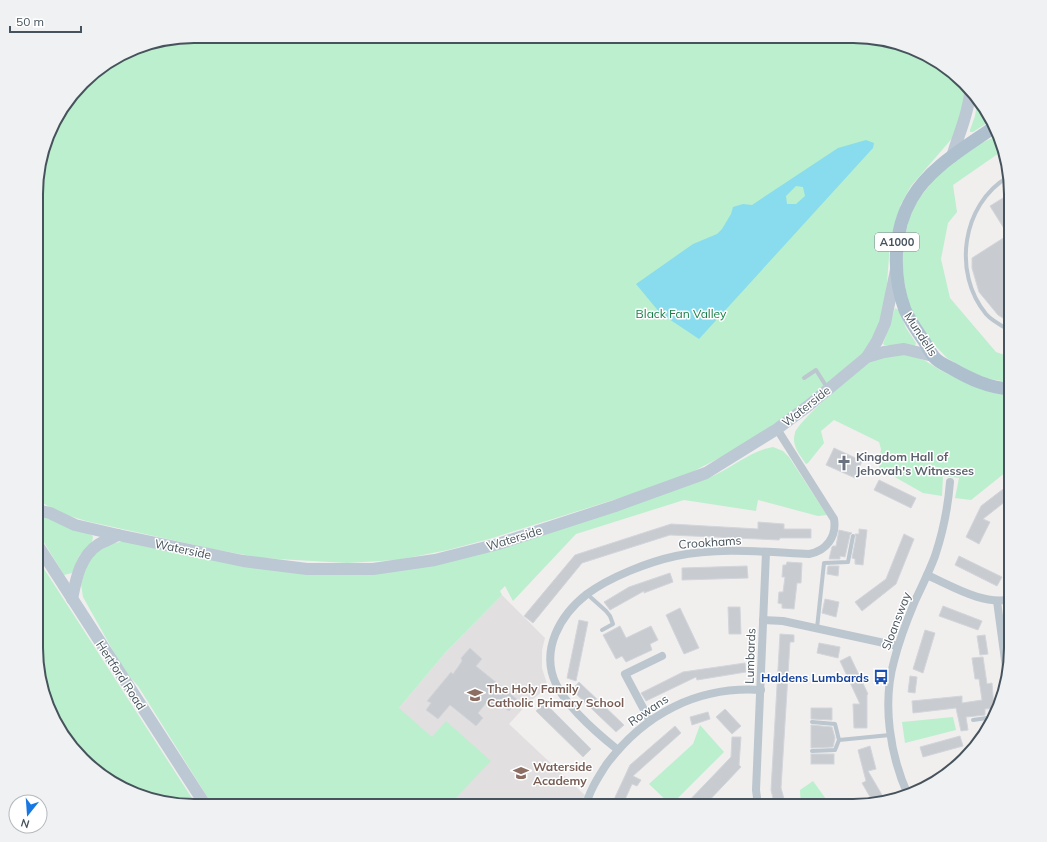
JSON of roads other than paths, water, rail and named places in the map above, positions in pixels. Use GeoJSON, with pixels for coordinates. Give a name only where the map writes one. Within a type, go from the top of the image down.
{"type":"FeatureCollection","features":[{"type":"Feature","properties":{"kind":"main road"},"geometry":{"type":"LineString","coordinates":[[952,157],[958,135],[969,108],[970,99]]}},
{"type":"Feature","properties":{"kind":"main road","name":"Mundells"},"geometry":{"type":"LineString","coordinates":[[989,130],[935,170],[920,185],[911,198],[903,217],[898,237],[896,267],[900,293],[905,310],[933,356],[942,363],[983,384],[1004,388]]}},
{"type":"Feature","properties":{"kind":"main road","name":"Waterside"},"geometry":{"type":"LineString","coordinates":[[43,512],[75,525],[118,535],[243,561],[307,569],[373,569],[435,560],[498,544],[615,506],[706,473],[777,429],[867,357],[878,341],[885,322],[896,267]]}},
{"type":"Feature","properties":{"kind":"main road","name":"Waterside"},"geometry":{"type":"LineString","coordinates":[[867,357],[884,352],[904,349],[933,356]]}},
{"type":"Feature","properties":{"kind":"main road","name":"Waterside"},"geometry":{"type":"LineString","coordinates":[[43,509],[50,514]]}},
{"type":"Feature","properties":{"kind":"main road"},"geometry":{"type":"LineString","coordinates":[[72,599],[80,566],[87,555],[98,545],[118,535]]}},
{"type":"Feature","properties":{"kind":"main road","name":"Hertford Road"},"geometry":{"type":"LineString","coordinates":[[43,553],[201,799]]}},
{"type":"Feature","properties":{"kind":"street","name":"Crookhams"},"geometry":{"type":"LineString","coordinates":[[618,750],[600,735],[566,700],[556,684],[550,663],[550,652],[552,642],[561,622],[587,594],[630,571],[674,556],[717,552],[815,553],[820,551],[833,537],[835,530],[834,519],[777,429]]}},
{"type":"Feature","properties":{"kind":"street","name":"Sloansway"},"geometry":{"type":"LineString","coordinates":[[906,789],[888,723],[889,693],[893,663],[898,646],[915,601],[927,575],[944,526],[950,482]]}},
{"type":"Feature","properties":{"kind":"street"},"geometry":{"type":"LineString","coordinates":[[763,620],[766,552]]}},
{"type":"Feature","properties":{"kind":"street"},"geometry":{"type":"LineString","coordinates":[[927,575],[977,597],[997,601],[1004,600]]}},
{"type":"Feature","properties":{"kind":"street"},"geometry":{"type":"LineString","coordinates":[[997,601],[1004,653]]}},
{"type":"Feature","properties":{"kind":"street","name":"Lumbards"},"geometry":{"type":"LineString","coordinates":[[757,799],[756,790],[763,620],[783,621],[898,646]]}},
{"type":"Feature","properties":{"kind":"street"},"geometry":{"type":"LineString","coordinates":[[650,721],[625,674],[662,656]]}},
{"type":"Feature","properties":{"kind":"street","name":"Rowans"},"geometry":{"type":"LineString","coordinates":[[589,799],[593,787],[618,750],[631,736],[650,721],[675,706],[698,696],[734,689],[761,690]]}},
{"type":"Feature","properties":{"kind":"lane"},"geometry":{"type":"LineString","coordinates":[[1004,179],[990,191],[977,209],[970,228],[965,251],[970,286],[977,300],[986,315],[1004,327]]}},
{"type":"Feature","properties":{"kind":"lane"},"geometry":{"type":"LineString","coordinates":[[804,378],[816,370],[828,389]]}},
{"type":"Feature","properties":{"kind":"lane"},"geometry":{"type":"LineString","coordinates":[[817,628],[824,562],[848,562],[853,536]]}},
{"type":"Feature","properties":{"kind":"lane"},"geometry":{"type":"LineString","coordinates":[[587,594],[610,616],[613,624],[602,630]]}},
{"type":"Feature","properties":{"kind":"lane"},"geometry":{"type":"LineString","coordinates":[[972,720],[986,718]]}},
{"type":"Feature","properties":{"kind":"lane"},"geometry":{"type":"LineString","coordinates":[[812,722],[835,724],[839,740],[835,750],[812,751]]}},
{"type":"Feature","properties":{"kind":"lane"},"geometry":{"type":"LineString","coordinates":[[839,740],[890,735]]}},
{"type":"Feature","properties":{"kind":"water"},"geometry":{"type":"Polygon","coordinates":[[[866,140],[874,143],[873,148],[699,339],[660,313],[636,284],[693,244],[717,234],[722,229],[731,214],[733,207],[743,204],[752,205],[838,148],[866,140]],[[796,186],[786,196],[787,204],[796,204],[805,196],[803,187],[796,186]]]}},
{"type":"Feature","properties":{"kind":"place","name":"Kingdom Hall of Jehovah's Witnesses"},"geometry":{"type":"Point","coordinates":[844,463]}},
{"type":"Feature","properties":{"kind":"place","name":"Haldens Lumbards"},"geometry":{"type":"Point","coordinates":[881,677]}},
{"type":"Feature","properties":{"kind":"place","name":"The Holy Family Catholic Primary School"},"geometry":{"type":"Point","coordinates":[475,695]}},
{"type":"Feature","properties":{"kind":"place","name":"Waterside Academy"},"geometry":{"type":"Point","coordinates":[521,773]}},
{"type":"Feature","properties":{"kind":"park label","name":"Black Fan Valley"},"geometry":{"type":"Point","coordinates":[681,313]}}]}
